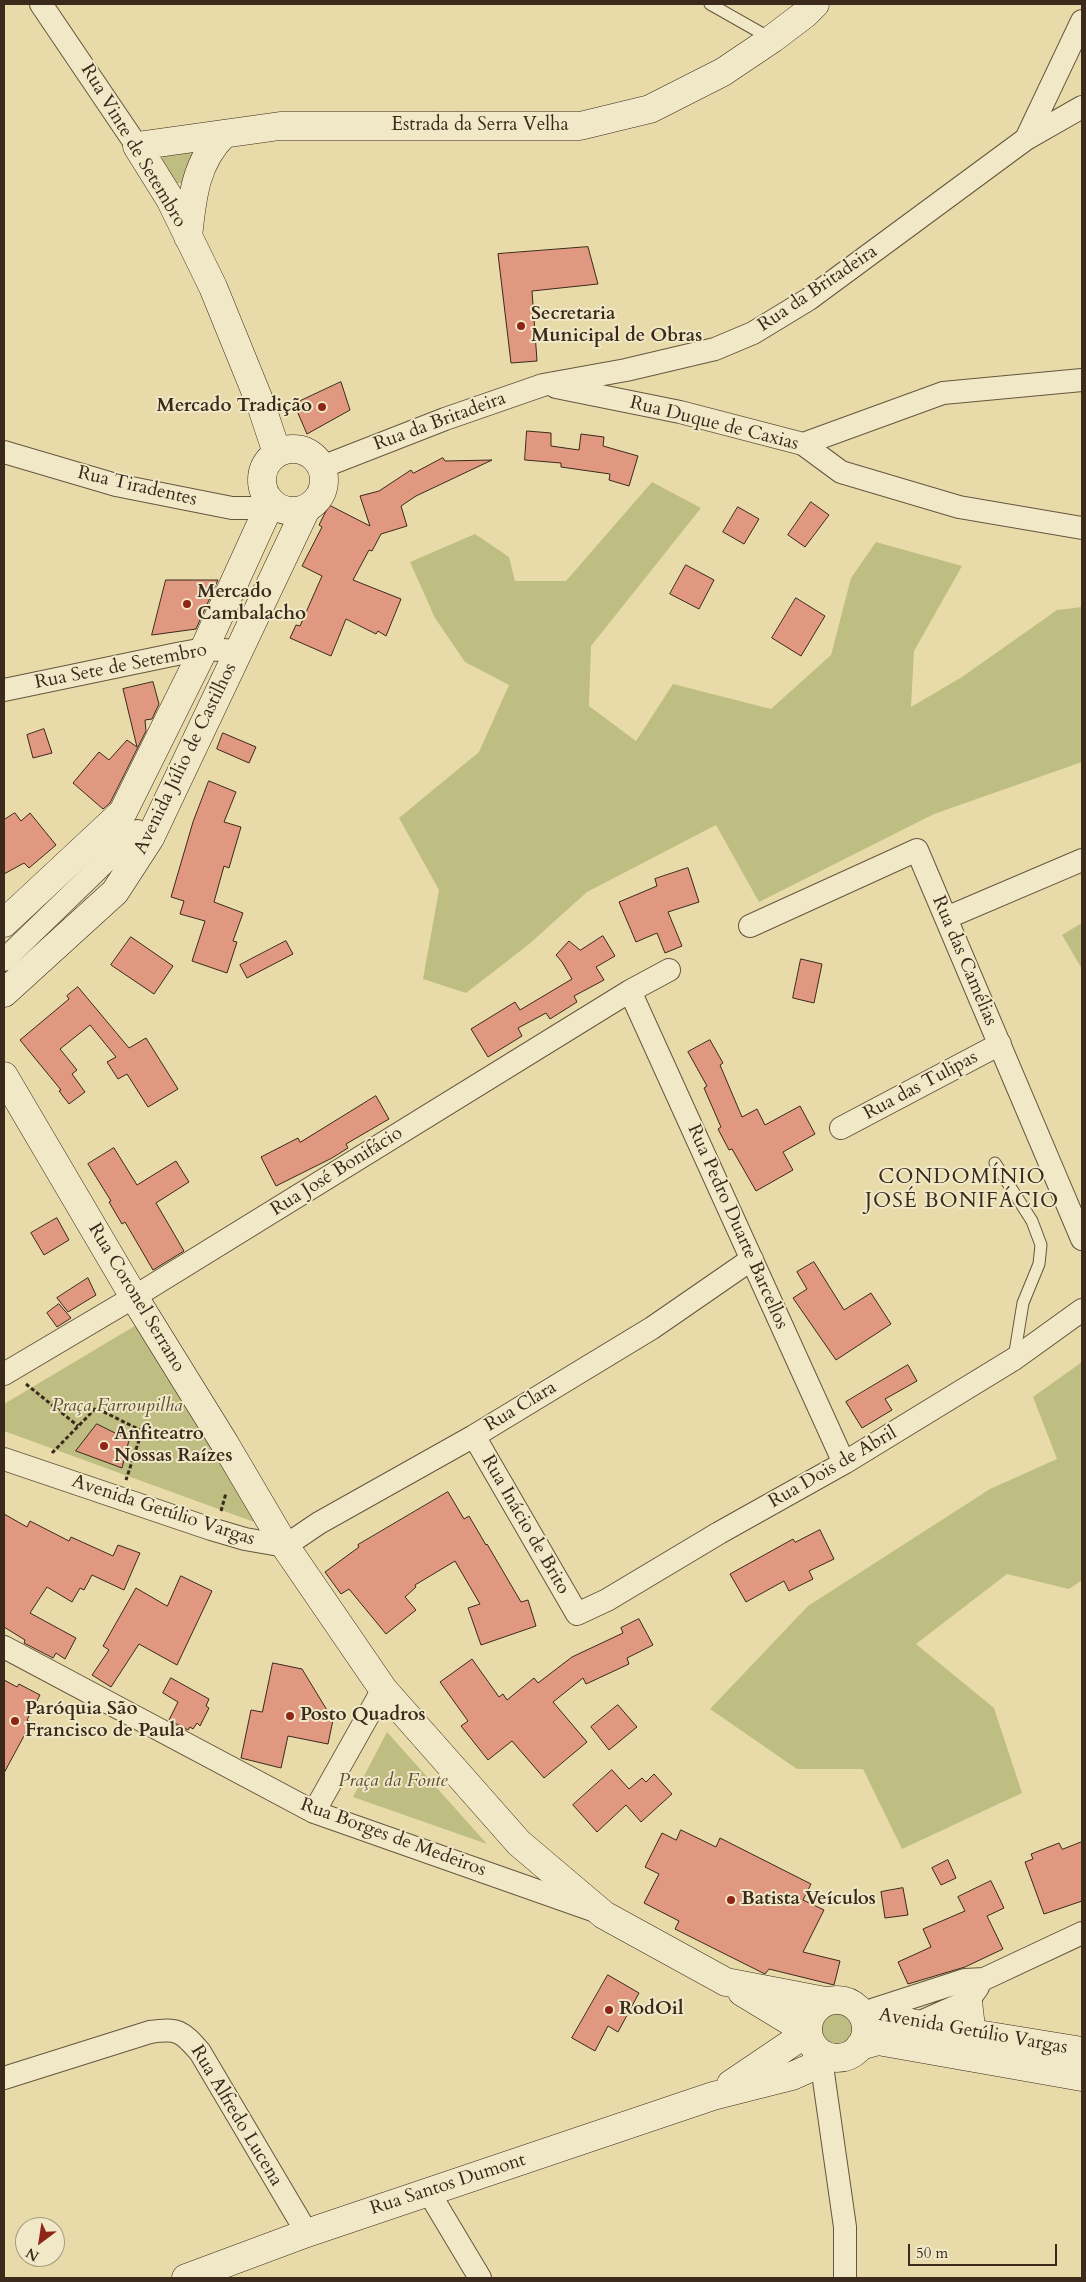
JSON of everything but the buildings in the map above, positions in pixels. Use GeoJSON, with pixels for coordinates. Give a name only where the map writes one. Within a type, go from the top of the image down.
{"type":"FeatureCollection","features":[{"type":"Feature","properties":{"kind":"main road","name":"Estrada da Serra Velha"},"geometry":{"type":"LineString","coordinates":[[137,146],[280,126],[580,126],[650,109],[723,72],[772,39],[815,4]]}},
{"type":"Feature","properties":{"kind":"main road"},"geometry":{"type":"LineString","coordinates":[[188,237],[194,192],[200,170],[208,152],[224,134]]}},
{"type":"Feature","properties":{"kind":"main road","name":"Rua Vinte de Setembro"},"geometry":{"type":"LineString","coordinates":[[137,146],[170,199],[213,287],[261,405],[287,451]]}},
{"type":"Feature","properties":{"kind":"main road"},"geometry":{"type":"LineString","coordinates":[[240,651],[306,509],[320,495],[324,485],[322,467],[314,457],[306,451],[287,451],[264,467],[262,487],[271,502],[283,509],[293,511],[306,509]]}},
{"type":"Feature","properties":{"kind":"main road"},"geometry":{"type":"LineString","coordinates":[[204,649],[271,502]]}},
{"type":"Feature","properties":{"kind":"main road","name":"Avenida Júlio de Castilhos"},"geometry":{"type":"LineString","coordinates":[[4,993],[115,892],[137,827],[204,649]]}},
{"type":"Feature","properties":{"kind":"main road","name":"Avenida Júlio de Castilhos"},"geometry":{"type":"LineString","coordinates":[[4,923],[137,827],[240,651]]}},
{"type":"Feature","properties":{"kind":"main road","name":"Rua Coronel Serrano"},"geometry":{"type":"LineString","coordinates":[[4,1076],[134,1297],[225,1444],[285,1546]]}},
{"type":"Feature","properties":{"kind":"main road"},"geometry":{"type":"LineString","coordinates":[[285,1546],[383,1689],[519,1843],[604,1915],[726,1982],[808,2032]]}},
{"type":"Feature","properties":{"kind":"main road"},"geometry":{"type":"LineString","coordinates":[[726,1982],[825,2001],[841,2000],[851,2003],[863,2013],[869,2044]]}},
{"type":"Feature","properties":{"kind":"main road"},"geometry":{"type":"LineString","coordinates":[[825,2001],[816,2008],[810,2017],[808,2032],[812,2043],[818,2051],[836,2059],[846,2058],[869,2044],[916,2024]]}},
{"type":"Feature","properties":{"kind":"main road"},"geometry":{"type":"LineString","coordinates":[[968,2001],[971,2028],[977,2033]]}},
{"type":"Feature","properties":{"kind":"main road","name":"Avenida Getúlio Vargas"},"geometry":{"type":"LineString","coordinates":[[863,2013],[916,2024],[1082,2051]]}},
{"type":"Feature","properties":{"kind":"main road","name":"Rua Santos Dumont"},"geometry":{"type":"LineString","coordinates":[[713,2096],[808,2032]]}},
{"type":"Feature","properties":{"kind":"main road","name":"Avenida Getúlio Vargas"},"geometry":{"type":"LineString","coordinates":[[869,2044],[1082,2077]]}},
{"type":"Feature","properties":{"kind":"main road","name":"Rua Santos Dumont"},"geometry":{"type":"LineString","coordinates":[[186,2278],[428,2191],[713,2096],[792,2076],[810,2068],[826,2056]]}},
{"type":"Feature","properties":{"kind":"street","name":"Rua Vinte de Setembro"},"geometry":{"type":"LineString","coordinates":[[41,4],[137,146]]}},
{"type":"Feature","properties":{"kind":"street"},"geometry":{"type":"LineString","coordinates":[[1026,139],[1082,20]]}},
{"type":"Feature","properties":{"kind":"street","name":"Rua da Britadeira"},"geometry":{"type":"LineString","coordinates":[[322,467],[445,419],[543,385],[626,370],[715,349],[753,333],[809,299],[1026,139],[1082,107]]}},
{"type":"Feature","properties":{"kind":"street"},"geometry":{"type":"LineString","coordinates":[[803,444],[943,393],[1082,380]]}},
{"type":"Feature","properties":{"kind":"street","name":"Rua Duque de Caxias"},"geometry":{"type":"LineString","coordinates":[[543,385],[680,412],[803,444],[841,472],[959,507],[1082,528]]}},
{"type":"Feature","properties":{"kind":"street","name":"Rua Tiradentes"},"geometry":{"type":"LineString","coordinates":[[4,452],[116,485],[232,508],[253,508],[271,502]]}},
{"type":"Feature","properties":{"kind":"street","name":"Rua Sete de Setembro"},"geometry":{"type":"LineString","coordinates":[[4,690],[204,649],[240,651]]}},
{"type":"Feature","properties":{"kind":"street"},"geometry":{"type":"LineString","coordinates":[[4,960],[137,827]]}},
{"type":"Feature","properties":{"kind":"street","name":"Rua das Camélias"},"geometry":{"type":"LineString","coordinates":[[750,926],[916,850],[1082,1239]]}},
{"type":"Feature","properties":{"kind":"street"},"geometry":{"type":"LineString","coordinates":[[946,918],[1082,860]]}},
{"type":"Feature","properties":{"kind":"street","name":"Rua José Bonifácio"},"geometry":{"type":"LineString","coordinates":[[7,1372],[134,1297],[630,991],[670,970]]}},
{"type":"Feature","properties":{"kind":"street","name":"Rua Pedro Duarte Barcellos"},"geometry":{"type":"LineString","coordinates":[[630,991],[844,1463]]}},
{"type":"Feature","properties":{"kind":"street","name":"Rua das Tulipas"},"geometry":{"type":"LineString","coordinates":[[841,1128],[1000,1044]]}},
{"type":"Feature","properties":{"kind":"street","name":"Rua Clara"},"geometry":{"type":"LineString","coordinates":[[285,1546],[319,1523],[474,1436],[652,1328],[752,1259]]}},
{"type":"Feature","properties":{"kind":"street","name":"Rua Dois de Abril"},"geometry":{"type":"LineString","coordinates":[[577,1614],[607,1600],[719,1533],[844,1463],[1014,1359],[1082,1310]]}},
{"type":"Feature","properties":{"kind":"street","name":"Rua Inácio de Brito"},"geometry":{"type":"LineString","coordinates":[[474,1436],[577,1614]]}},
{"type":"Feature","properties":{"kind":"street","name":"Avenida Getúlio Vargas"},"geometry":{"type":"LineString","coordinates":[[4,1459],[211,1529],[245,1539],[285,1546]]}},
{"type":"Feature","properties":{"kind":"street","name":"Rua Borges de Medeiros"},"geometry":{"type":"LineString","coordinates":[[4,1647],[314,1812],[604,1915]]}},
{"type":"Feature","properties":{"kind":"street"},"geometry":{"type":"LineString","coordinates":[[314,1812],[383,1689]]}},
{"type":"Feature","properties":{"kind":"street"},"geometry":{"type":"LineString","coordinates":[[863,2013],[965,1980],[984,1979],[1082,1933]]}},
{"type":"Feature","properties":{"kind":"street"},"geometry":{"type":"LineString","coordinates":[[916,2024],[968,2001],[984,1979]]}},
{"type":"Feature","properties":{"kind":"street","name":"Rua Alfredo Lucena"},"geometry":{"type":"LineString","coordinates":[[4,2078],[150,2032],[171,2029],[187,2037],[200,2052],[307,2233]]}},
{"type":"Feature","properties":{"kind":"street"},"geometry":{"type":"LineString","coordinates":[[826,2056],[823,2073],[845,2227],[845,2278]]}},
{"type":"Feature","properties":{"kind":"street"},"geometry":{"type":"LineString","coordinates":[[428,2191],[480,2278]]}},
{"type":"Feature","properties":{"kind":"lane"},"geometry":{"type":"LineString","coordinates":[[710,4],[772,39]]}},
{"type":"Feature","properties":{"kind":"lane"},"geometry":{"type":"LineString","coordinates":[[995,1163],[1032,1221],[1041,1244],[1039,1264],[1024,1303],[1014,1359]]}},
{"type":"Feature","properties":{"kind":"path"},"geometry":{"type":"LineString","coordinates":[[7,1372],[78,1426]]}},
{"type":"Feature","properties":{"kind":"path"},"geometry":{"type":"LineString","coordinates":[[34,1469],[96,1408],[142,1432],[128,1475]]}},
{"type":"Feature","properties":{"kind":"green space"},"geometry":{"type":"Polygon","coordinates":[[[191,152],[194,157],[184,183],[172,183],[160,163],[165,153],[191,152]]]}},
{"type":"Feature","properties":{"kind":"green space"},"geometry":{"type":"Polygon","coordinates":[[[652,482],[701,508],[591,646],[589,706],[636,741],[673,684],[771,709],[831,655],[851,578],[876,542],[962,566],[914,651],[911,707],[962,677],[1057,610],[1082,607],[1082,762],[934,814],[759,902],[716,825],[587,892],[528,945],[466,993],[423,979],[439,890],[399,818],[479,752],[509,685],[465,662],[435,618],[410,562],[475,534],[509,557],[515,581],[566,581],[652,482]]]}},
{"type":"Feature","properties":{"kind":"green space"},"geometry":{"type":"Polygon","coordinates":[[[1082,923],[1082,969],[1062,935],[1082,923]]]}},
{"type":"Feature","properties":{"kind":"green space","name":"Praça Farroupilha"},"geometry":{"type":"Polygon","coordinates":[[[138,1324],[257,1523],[4,1431],[4,1404],[138,1324]]]}},
{"type":"Feature","properties":{"kind":"green space"},"geometry":{"type":"Polygon","coordinates":[[[1082,1362],[1082,1580],[1069,1589],[1007,1574],[916,1644],[994,1708],[1022,1793],[902,1849],[863,1769],[797,1769],[710,1709],[808,1606],[990,1489],[1057,1459],[1033,1397],[1082,1362]]]}},
{"type":"Feature","properties":{"kind":"green space","name":"Praça da Fonte"},"geometry":{"type":"Polygon","coordinates":[[[387,1732],[487,1844],[353,1797],[387,1732]]]}},
{"type":"Feature","properties":{"kind":"green space"},"geometry":{"type":"Polygon","coordinates":[[[837,2005],[850,2009],[856,2015],[860,2028],[856,2041],[850,2047],[837,2051],[824,2047],[818,2041],[814,2028],[818,2015],[824,2009],[837,2005]]]}},
{"type":"Feature","properties":{"kind":"place","name":"Secretaria Municipal de Obras"},"geometry":{"type":"Point","coordinates":[521,326]}},
{"type":"Feature","properties":{"kind":"place","name":"Mercado Tradição"},"geometry":{"type":"Point","coordinates":[322,407]}},
{"type":"Feature","properties":{"kind":"place","name":"Mercado Cambalacho"},"geometry":{"type":"Point","coordinates":[187,604]}},
{"type":"Feature","properties":{"kind":"place","name":"Anfiteatro Nossas Raízes"},"geometry":{"type":"Point","coordinates":[104,1446]}},
{"type":"Feature","properties":{"kind":"place","name":"Posto Quadros"},"geometry":{"type":"Point","coordinates":[290,1716]}},
{"type":"Feature","properties":{"kind":"place","name":"Paróquia São Francisco de Paula"},"geometry":{"type":"Point","coordinates":[15,1721]}},
{"type":"Feature","properties":{"kind":"place","name":"Batista Veículos"},"geometry":{"type":"Point","coordinates":[731,1900]}},
{"type":"Feature","properties":{"kind":"place","name":"RodOil"},"geometry":{"type":"Point","coordinates":[609,2010]}},
{"type":"Feature","properties":{"kind":"district","name":"CONDOMÍNIO JOSÉ BONIFÁCIO"},"geometry":{"type":"Point","coordinates":[962,1190]}}]}
